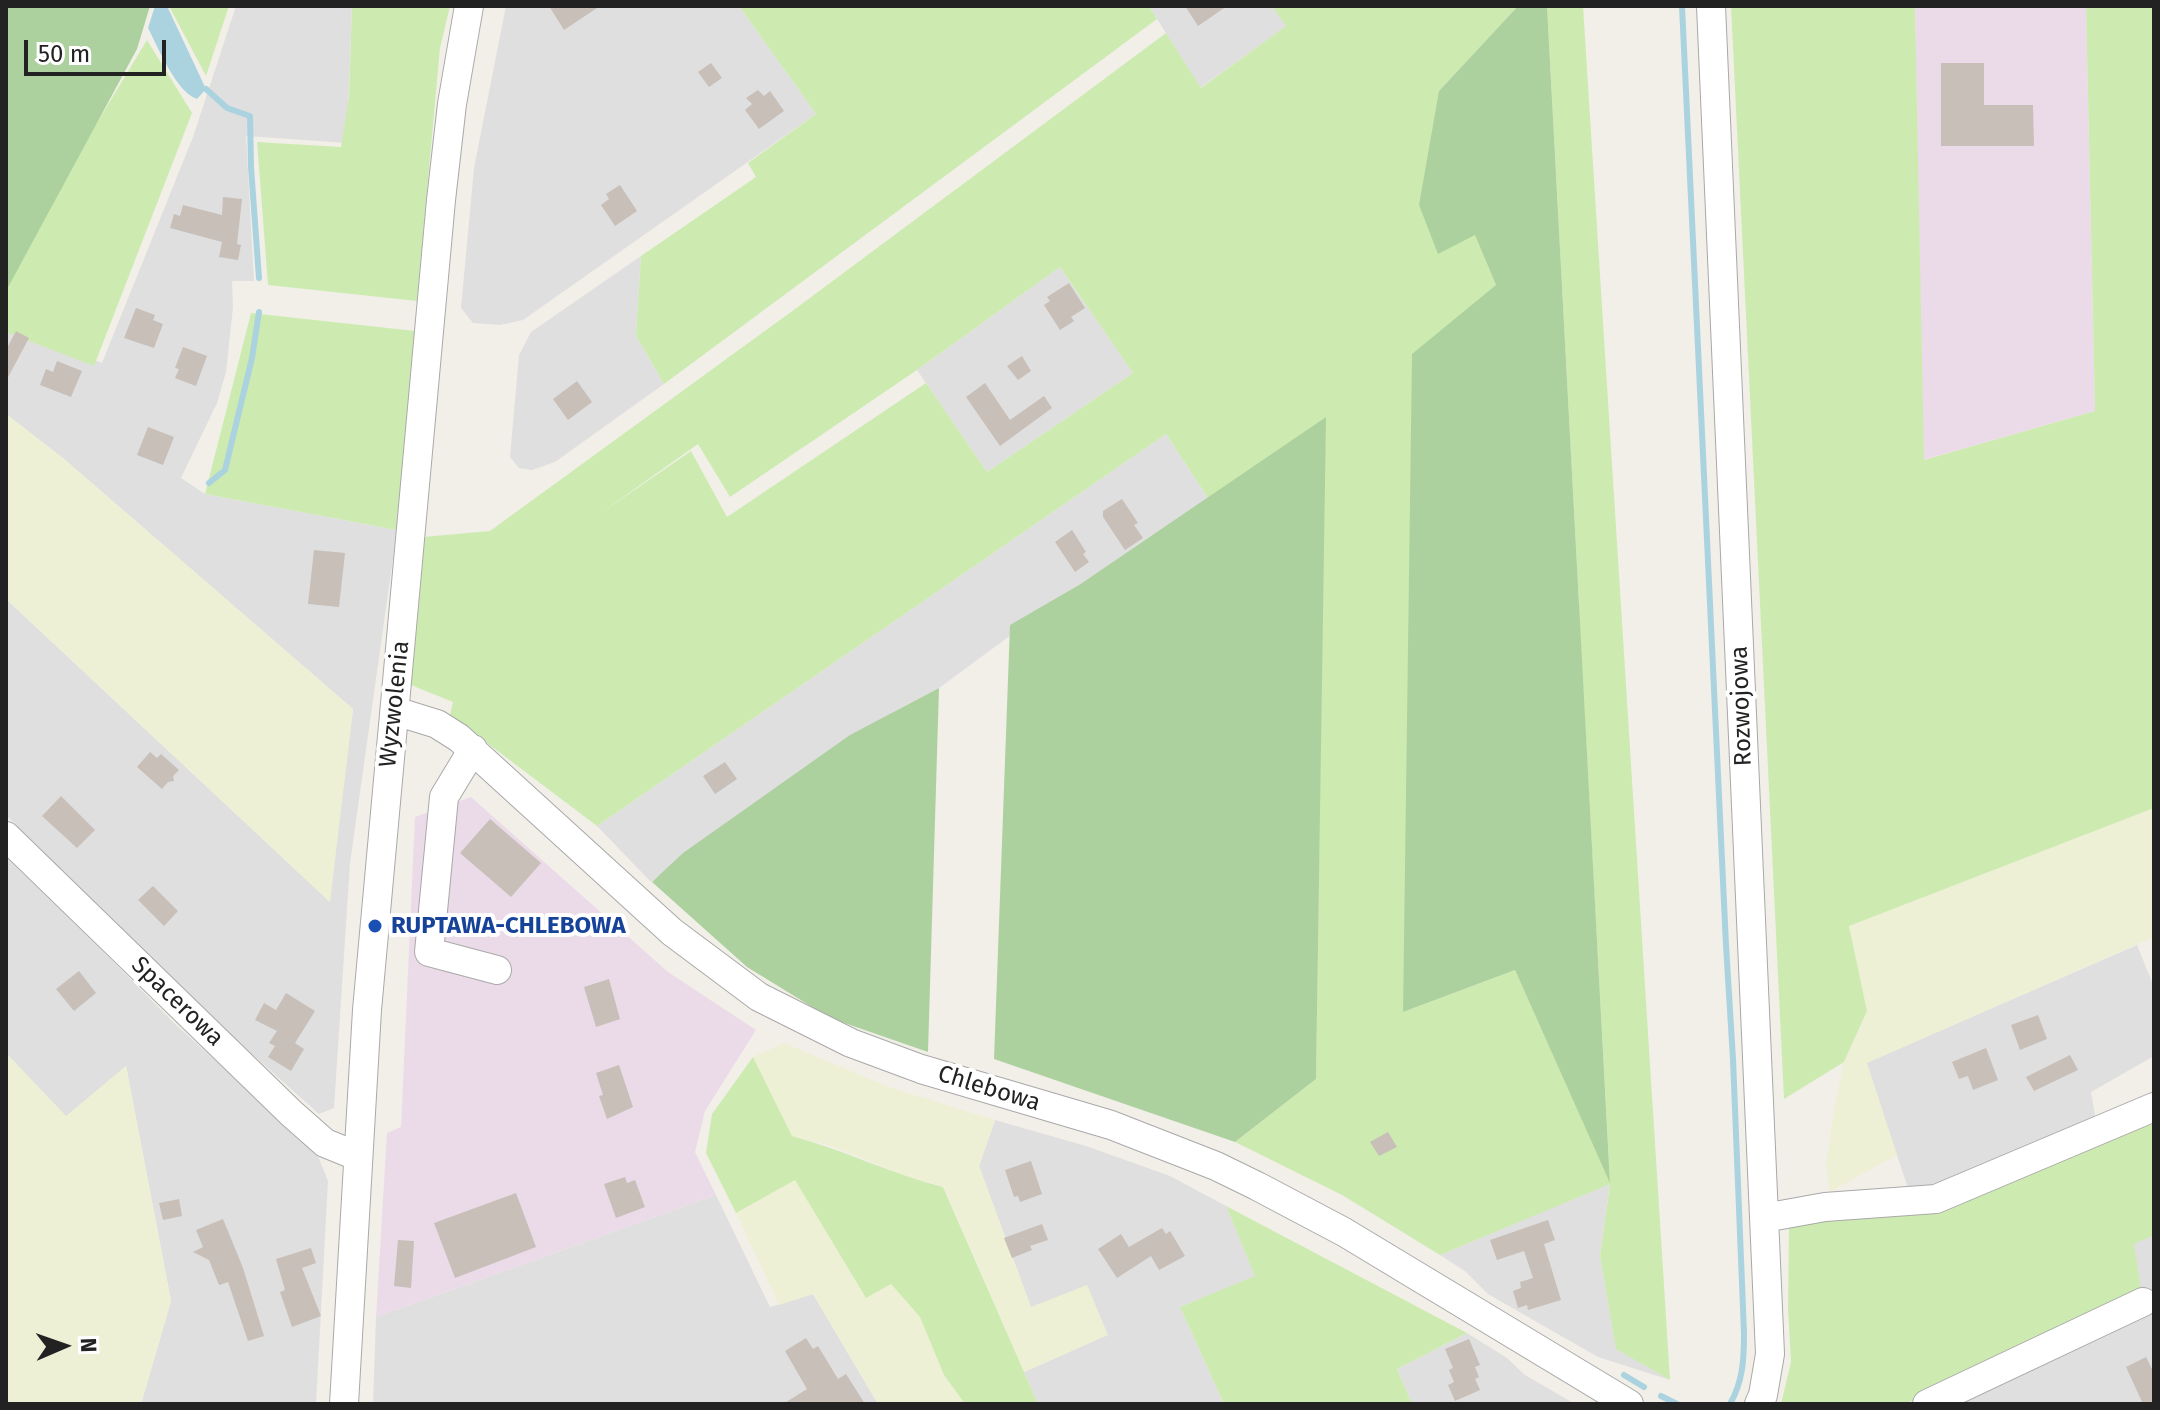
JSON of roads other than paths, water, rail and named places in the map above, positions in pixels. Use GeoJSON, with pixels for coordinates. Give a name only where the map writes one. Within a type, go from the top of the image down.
{"type":"FeatureCollection","features":[{"type":"Feature","properties":{"kind":"street","name":"Wyzwolenia"},"geometry":{"type":"LineString","coordinates":[[344,1404],[367,1010],[441,200],[452,104],[469,6]]}},
{"type":"Feature","properties":{"kind":"street","name":"Rozwojowa"},"geometry":{"type":"LineString","coordinates":[[1711,6],[1770,1354],[1759,1404]]}},
{"type":"Feature","properties":{"kind":"street","name":"Chlebowa"},"geometry":{"type":"LineString","coordinates":[[395,711],[437,724],[473,749],[672,932],[768,1002],[871,1052],[1111,1125],[1216,1166],[1344,1232],[1629,1404]]}},
{"type":"Feature","properties":{"kind":"street"},"geometry":{"type":"LineString","coordinates":[[473,749],[444,797],[429,952],[497,970]]}},
{"type":"Feature","properties":{"kind":"street","name":"Spacerowa"},"geometry":{"type":"LineString","coordinates":[[6,836],[291,1113],[325,1143],[357,1156]]}},
{"type":"Feature","properties":{"kind":"street"},"geometry":{"type":"LineString","coordinates":[[1764,1218],[1825,1207],[1936,1199],[2154,1107]]}},
{"type":"Feature","properties":{"kind":"street"},"geometry":{"type":"LineString","coordinates":[[1927,1404],[2143,1302]]}},
{"type":"Feature","properties":{"kind":"water"},"geometry":{"type":"Polygon","coordinates":[[[155,6],[167,6],[206,89],[197,99],[189,95],[175,78],[148,28],[155,6]]]}},
{"type":"Feature","properties":{"kind":"waterway"},"geometry":{"type":"LineString","coordinates":[[1682,6],[1744,1333],[1742,1370],[1730,1404]]}},
{"type":"Feature","properties":{"kind":"waterway"},"geometry":{"type":"LineString","coordinates":[[206,89],[227,108],[250,116],[259,278]]}},
{"type":"Feature","properties":{"kind":"waterway"},"geometry":{"type":"LineString","coordinates":[[209,483],[225,470],[252,358],[259,312]]}},
{"type":"Feature","properties":{"kind":"waterway"},"geometry":{"type":"LineString","coordinates":[[1624,1375],[1644,1387]]}},
{"type":"Feature","properties":{"kind":"waterway"},"geometry":{"type":"LineString","coordinates":[[1661,1396],[1677,1404]]}},
{"type":"Feature","properties":{"kind":"place","name":"RUPTAWA-CHLEBOWA"},"geometry":{"type":"Point","coordinates":[375,926]}}]}
